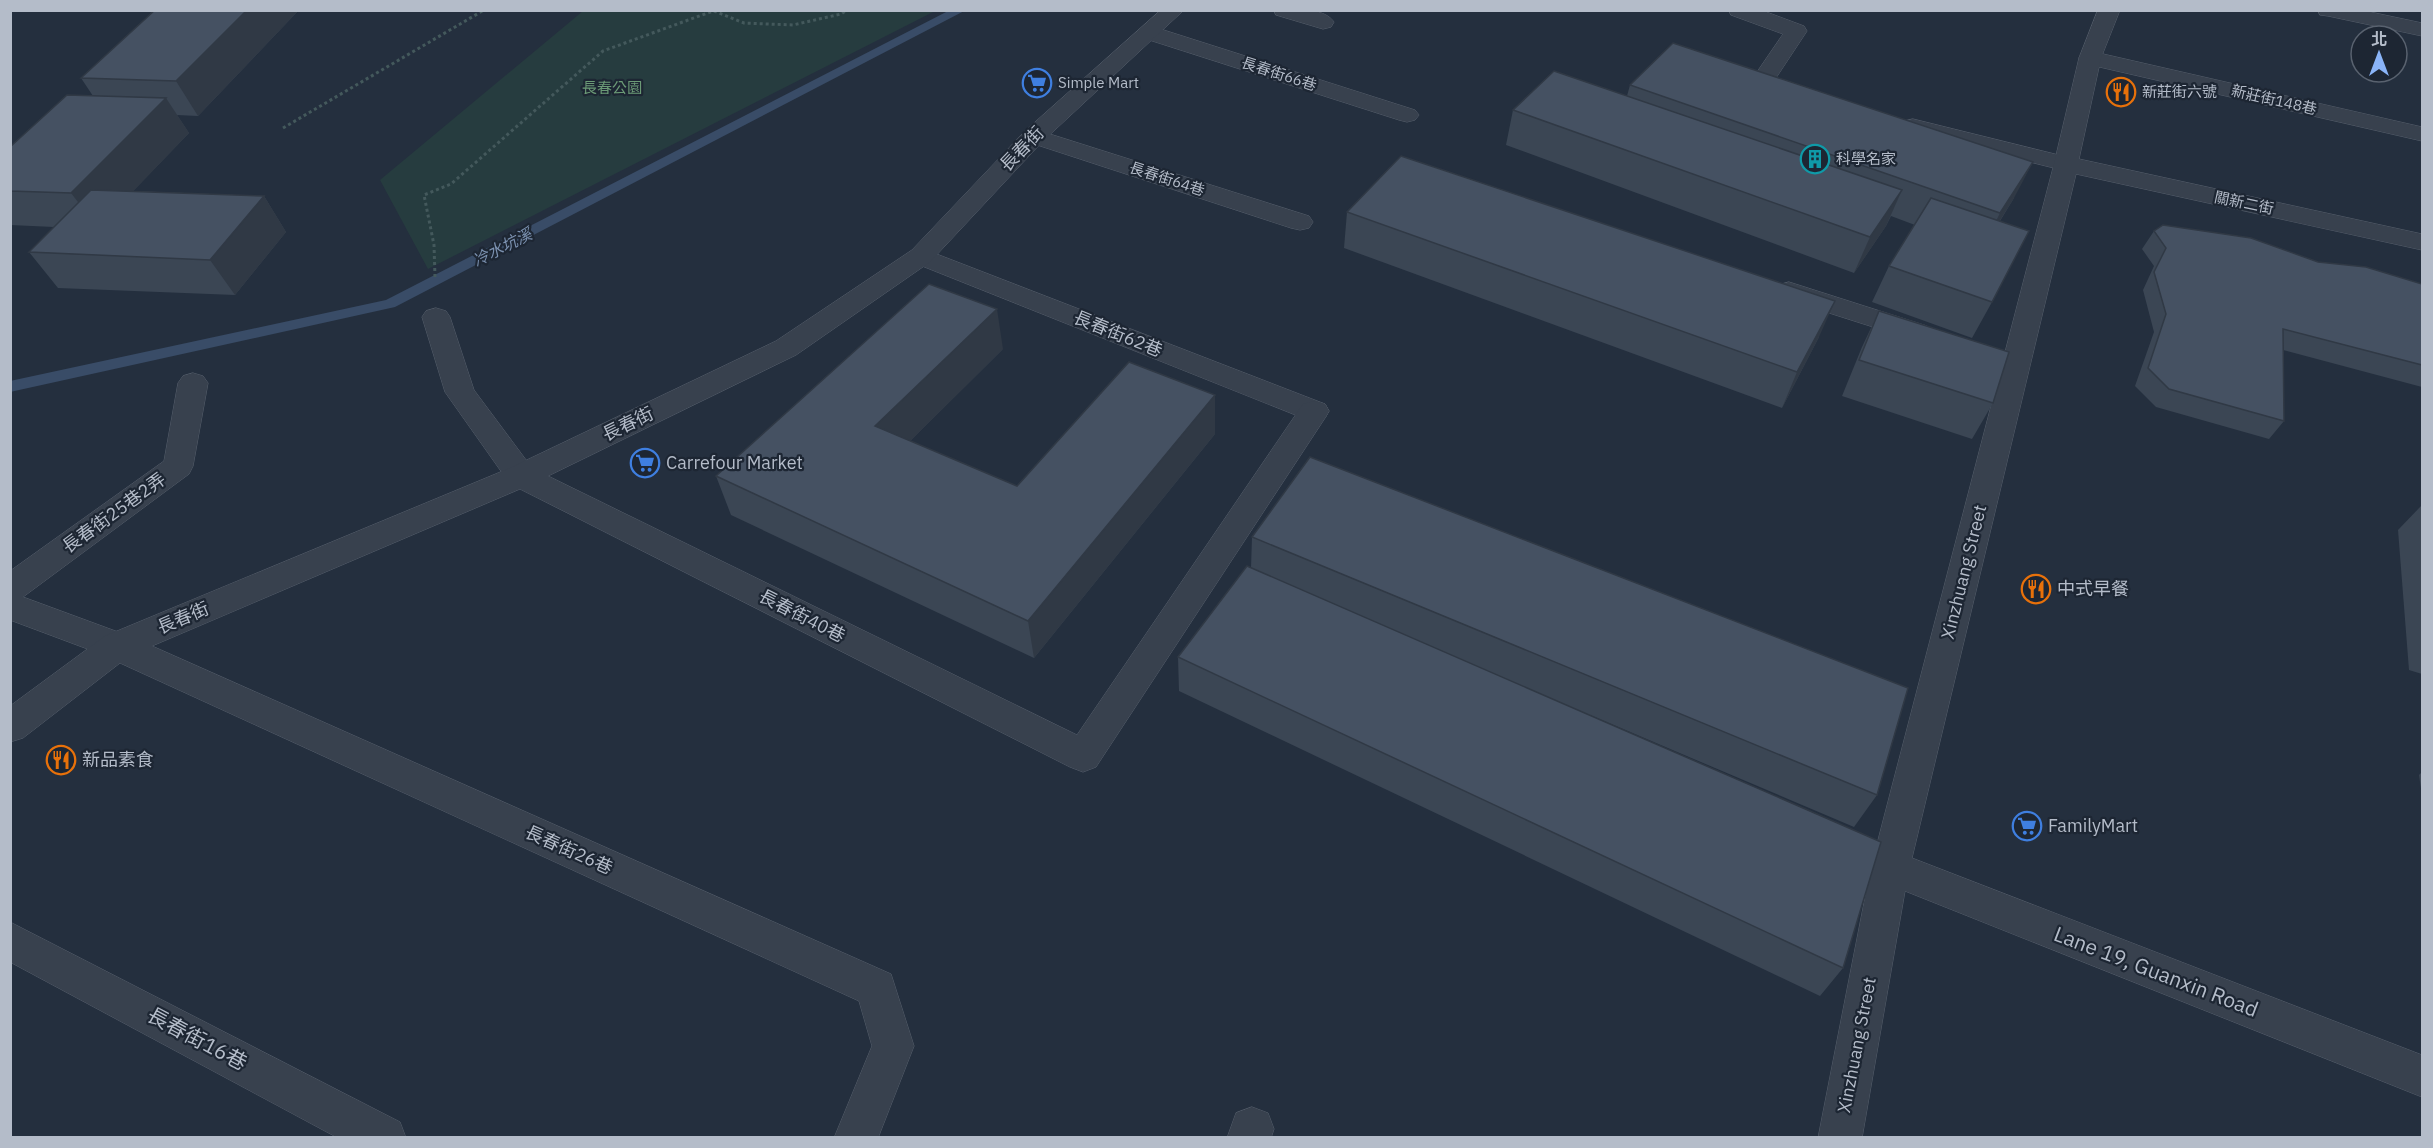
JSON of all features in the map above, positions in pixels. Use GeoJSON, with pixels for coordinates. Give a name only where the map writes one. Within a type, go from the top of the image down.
{"type":"FeatureCollection","features":[{"type":"Feature","properties":{"kind":"street","name":"長春街"},"geometry":{"type":"LineString","coordinates":[[10,727],[117,646],[521,476],[786,348],[921,256],[1034,136],[1174,10]]}},
{"type":"Feature","properties":{"kind":"street"},"geometry":{"type":"LineString","coordinates":[[1284,10],[1323,22]]}},
{"type":"Feature","properties":{"kind":"street"},"geometry":{"type":"LineString","coordinates":[[1739,10],[1796,31],[1758,88],[1804,99]]}},
{"type":"Feature","properties":{"kind":"street","name":"Xinzhuang Street"},"geometry":{"type":"LineString","coordinates":[[1840,1137],[1890,867],[2005,360],[2066,164],[2090,58],[2109,10]]}},
{"type":"Feature","properties":{"kind":"street"},"geometry":{"type":"LineString","coordinates":[[2328,10],[2422,30]]}},
{"type":"Feature","properties":{"kind":"street","name":"長春街66巷"},"geometry":{"type":"LineString","coordinates":[[1151,33],[1407,115]]}},
{"type":"Feature","properties":{"kind":"street","name":"新莊街148巷"},"geometry":{"type":"LineString","coordinates":[[2090,58],[2422,134]]}},
{"type":"Feature","properties":{"kind":"street","name":"關新二街"},"geometry":{"type":"LineString","coordinates":[[1895,122],[2066,164],[2422,242]]}},
{"type":"Feature","properties":{"kind":"street","name":"長春街64巷"},"geometry":{"type":"LineString","coordinates":[[1034,136],[1300,222]]}},
{"type":"Feature","properties":{"kind":"street","name":"長春街62巷"},"geometry":{"type":"LineString","coordinates":[[921,256],[1314,411],[1083,756]]}},
{"type":"Feature","properties":{"kind":"street"},"geometry":{"type":"LineString","coordinates":[[1770,285],[1938,339]]}},
{"type":"Feature","properties":{"kind":"street"},"geometry":{"type":"LineString","coordinates":[[436,317],[460,392],[521,476]]}},
{"type":"Feature","properties":{"kind":"street","name":"長春街25巷2弄"},"geometry":{"type":"LineString","coordinates":[[10,589],[178,466],[193,383]]}},
{"type":"Feature","properties":{"kind":"street","name":"長春街40巷"},"geometry":{"type":"LineString","coordinates":[[521,476],[1083,756]]}},
{"type":"Feature","properties":{"kind":"street","name":"長春街26巷"},"geometry":{"type":"LineString","coordinates":[[10,606],[117,646],[876,988],[893,1046],[856,1137]]}},
{"type":"Feature","properties":{"kind":"street","name":"Lane 19, Guanxin Road"},"geometry":{"type":"LineString","coordinates":[[1890,867],[2422,1076]]}},
{"type":"Feature","properties":{"kind":"street","name":"長春街16巷"},"geometry":{"type":"LineString","coordinates":[[10,941],[384,1137]]}},
{"type":"Feature","properties":{"kind":"path"},"geometry":{"type":"LineString","coordinates":[[283,128],[484,10]]}},
{"type":"Feature","properties":{"kind":"path"},"geometry":{"type":"LineString","coordinates":[[434,245],[424,195],[451,184],[603,51],[713,11],[744,23],[793,25],[841,14],[848,10]]}},
{"type":"Feature","properties":{"kind":"green space","name":"長春公園"},"geometry":{"type":"Polygon","coordinates":[[[583,11],[935,11],[428,269],[380,180],[583,11]]]}},
{"type":"Feature","properties":{"kind":"building"},"geometry":{"type":"Polygon","coordinates":[[[155,10],[247,10],[176,81],[81,78],[155,10]]]}},
{"type":"Feature","properties":{"kind":"building"},"geometry":{"type":"Polygon","coordinates":[[[1673,43],[2033,162],[2000,213],[1630,85],[1673,43]]]}},
{"type":"Feature","properties":{"kind":"building"},"geometry":{"type":"Polygon","coordinates":[[[1554,71],[1902,190],[1870,237],[1513,110],[1554,71]]]}},
{"type":"Feature","properties":{"kind":"building"},"geometry":{"type":"Polygon","coordinates":[[[67,95],[166,98],[71,193],[10,191],[10,147],[67,95]]]}},
{"type":"Feature","properties":{"kind":"building"},"geometry":{"type":"Polygon","coordinates":[[[1401,156],[1835,301],[1797,372],[1347,212],[1401,156]]]}},
{"type":"Feature","properties":{"kind":"building"},"geometry":{"type":"Polygon","coordinates":[[[91,190],[264,196],[210,260],[29,252],[91,190]]]}},
{"type":"Feature","properties":{"kind":"building"},"geometry":{"type":"Polygon","coordinates":[[[1931,198],[2029,231],[1992,302],[1889,266],[1931,198]]]}},
{"type":"Feature","properties":{"kind":"building"},"geometry":{"type":"Polygon","coordinates":[[[2163,225],[2251,238],[2318,262],[2366,267],[2422,284],[2422,365],[2283,329],[2284,421],[2169,389],[2148,368],[2166,314],[2154,272],[2166,248],[2154,231],[2163,225]]]}},
{"type":"Feature","properties":{"kind":"building"},"geometry":{"type":"Polygon","coordinates":[[[929,284],[997,309],[875,426],[1017,486],[1129,362],[1215,395],[1028,621],[716,476],[929,284]]]}},
{"type":"Feature","properties":{"kind":"building"},"geometry":{"type":"Polygon","coordinates":[[[1879,311],[2009,352],[1993,403],[1859,360],[1879,311]]]}},
{"type":"Feature","properties":{"kind":"building"},"geometry":{"type":"Polygon","coordinates":[[[1310,457],[1908,688],[1877,795],[1252,537],[1310,457]]]}},
{"type":"Feature","properties":{"kind":"building"},"geometry":{"type":"Polygon","coordinates":[[[1247,566],[1881,842],[1843,968],[1178,657],[1247,566]]]}},
{"type":"Feature","properties":{"kind":"waterway","name":"冷水坑溪"},"geometry":{"type":"LineString","coordinates":[[10,387],[390,304],[960,10]]}},
{"type":"Feature","properties":{"kind":"place","name":"Simple Mart"},"geometry":{"type":"Point","coordinates":[1037,83]}},
{"type":"Feature","properties":{"kind":"place","name":"新莊街六號"},"geometry":{"type":"Point","coordinates":[2121,92]}},
{"type":"Feature","properties":{"kind":"place","name":"科學名家"},"geometry":{"type":"Point","coordinates":[1815,159]}},
{"type":"Feature","properties":{"kind":"place","name":"Carrefour Market"},"geometry":{"type":"Point","coordinates":[645,463]}},
{"type":"Feature","properties":{"kind":"place","name":"中式早餐"},"geometry":{"type":"Point","coordinates":[2036,589]}},
{"type":"Feature","properties":{"kind":"place","name":"新品素食"},"geometry":{"type":"Point","coordinates":[61,760]}},
{"type":"Feature","properties":{"kind":"place","name":"FamilyMart"},"geometry":{"type":"Point","coordinates":[2027,826]}}]}
